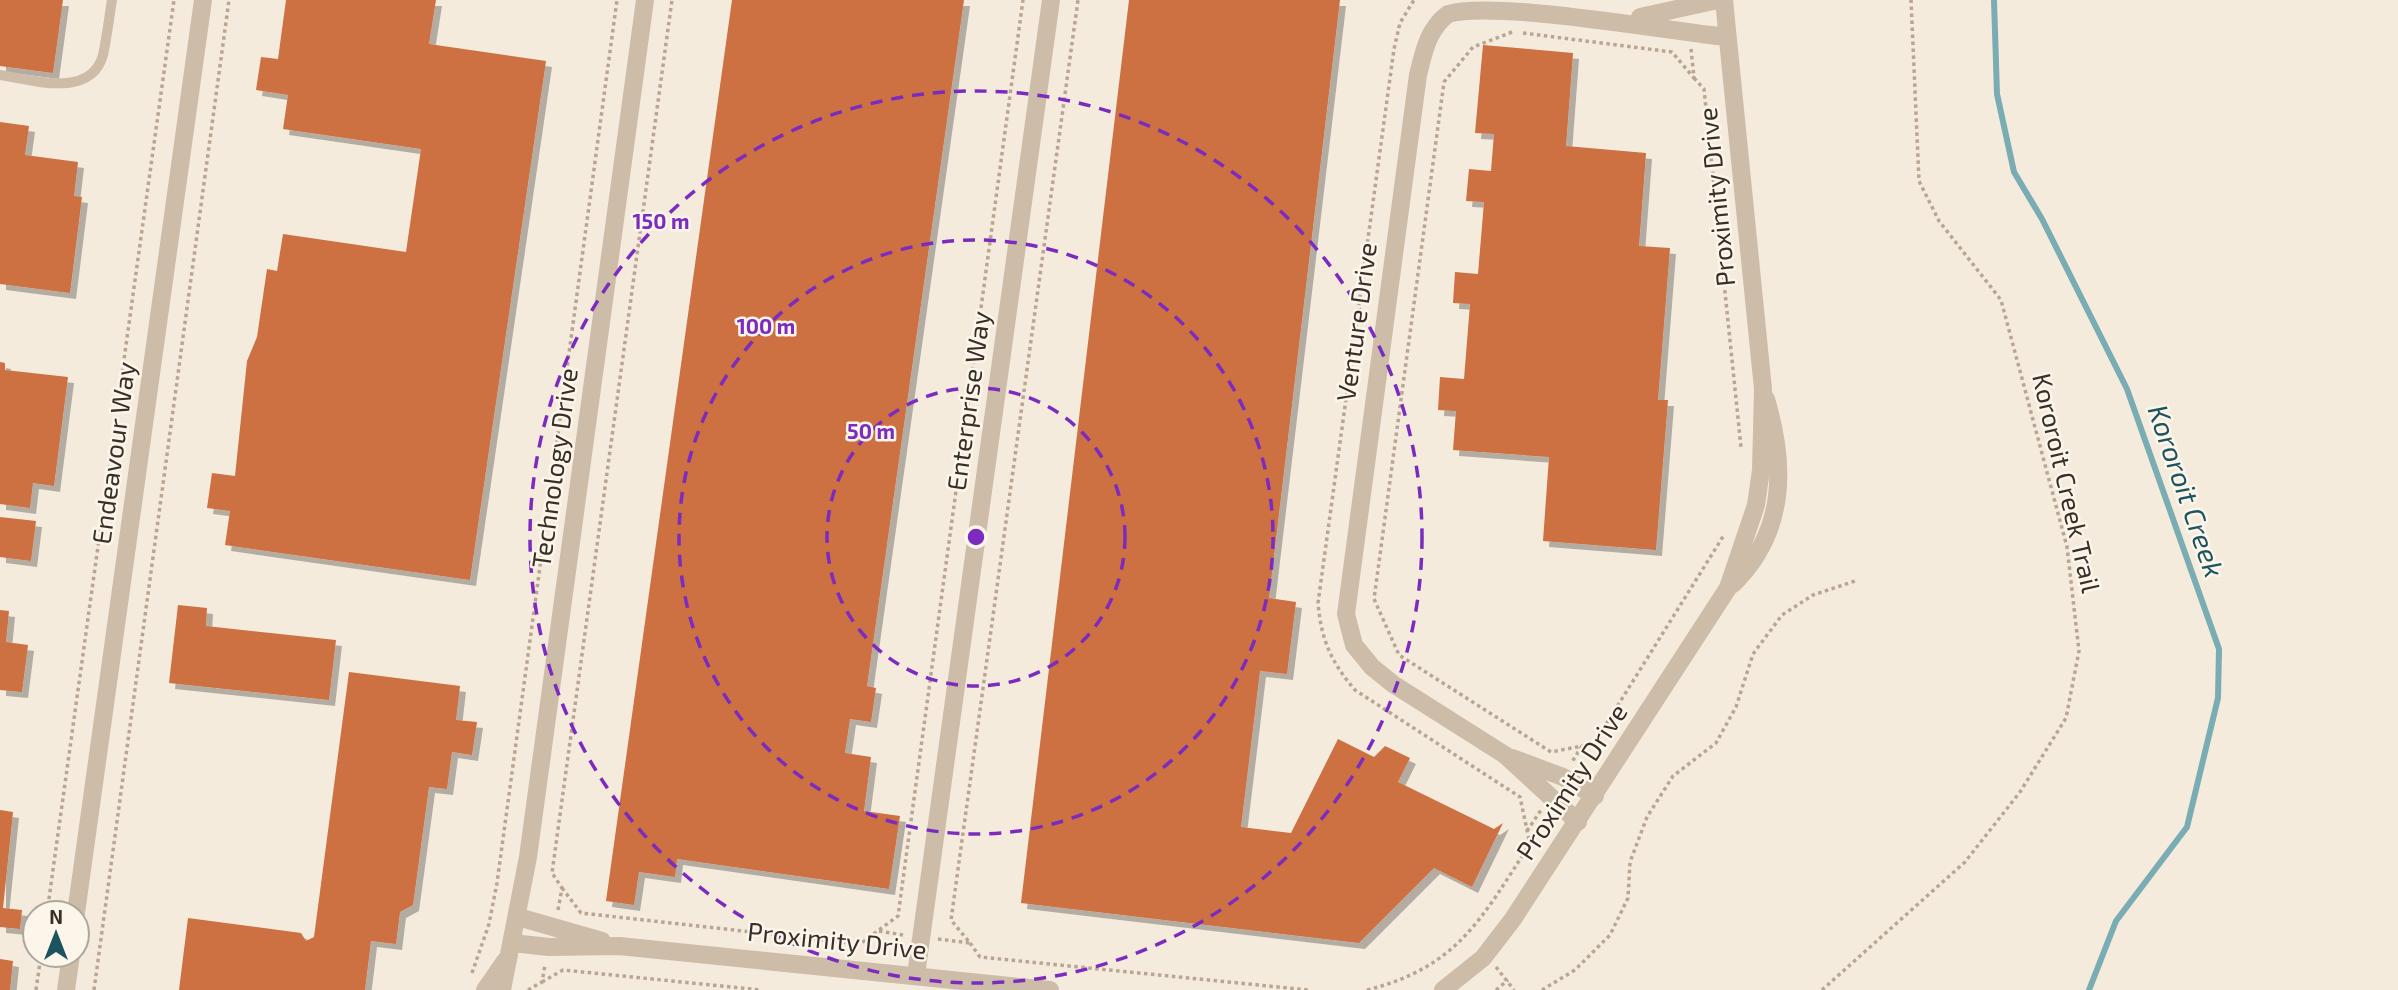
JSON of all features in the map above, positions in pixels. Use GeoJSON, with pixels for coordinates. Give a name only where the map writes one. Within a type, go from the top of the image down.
{"type":"FeatureCollection","features":[{"type":"Feature","properties":{"kind":"street","name":"Endeavour Way"},"geometry":{"type":"LineString","coordinates":[[78,899],[203,0]]}},
{"type":"Feature","properties":{"kind":"street","name":"Technology Drive"},"geometry":{"type":"LineString","coordinates":[[502,990],[518,917],[645,0]]}},
{"type":"Feature","properties":{"kind":"street","name":"Enterprise Way"},"geometry":{"type":"LineString","coordinates":[[916,975],[1051,0]]}},
{"type":"Feature","properties":{"kind":"street","name":"Venture Drive"},"geometry":{"type":"LineString","coordinates":[[1633,19],[1718,0]]}},
{"type":"Feature","properties":{"kind":"street","name":"Proximity Drive"},"geometry":{"type":"LineString","coordinates":[[1443,990],[1483,958],[1595,796],[1728,588],[1756,505],[1763,389],[1724,0]]}},
{"type":"Feature","properties":{"kind":"street","name":"Venture Drive"},"geometry":{"type":"LineString","coordinates":[[1595,796],[1563,777],[1505,755],[1392,684],[1372,667],[1354,645],[1346,614],[1418,75],[1425,44],[1437,24],[1451,12],[1473,3],[1497,1],[1633,19],[1689,33],[1727,37]]}},
{"type":"Feature","properties":{"kind":"street","name":"Venture Drive"},"geometry":{"type":"LineString","coordinates":[[1505,755],[1578,822]]}},
{"type":"Feature","properties":{"kind":"street","name":"Proximity Drive"},"geometry":{"type":"LineString","coordinates":[[518,917],[619,946]]}},
{"type":"Feature","properties":{"kind":"street","name":"Proximity Drive"},"geometry":{"type":"LineString","coordinates":[[511,949],[619,946],[1050,990]]}},
{"type":"Feature","properties":{"kind":"street"},"geometry":{"type":"LineString","coordinates":[[485,990],[511,949]]}},
{"type":"Feature","properties":{"kind":"street"},"geometry":{"type":"LineString","coordinates":[[66,990],[69,969]]}},
{"type":"Feature","properties":{"kind":"lane"},"geometry":{"type":"LineString","coordinates":[[0,75],[63,84],[88,76],[102,57],[112,0]]}},
{"type":"Feature","properties":{"kind":"path"},"geometry":{"type":"LineString","coordinates":[[49,899],[174,0]]}},
{"type":"Feature","properties":{"kind":"path"},"geometry":{"type":"LineString","coordinates":[[94,990],[229,0]]}},
{"type":"Feature","properties":{"kind":"path"},"geometry":{"type":"LineString","coordinates":[[470,978],[489,924],[497,883],[617,0]]}},
{"type":"Feature","properties":{"kind":"path"},"geometry":{"type":"LineString","coordinates":[[672,0],[552,873],[581,913],[860,944],[898,916],[1023,0]]}},
{"type":"Feature","properties":{"kind":"path"},"geometry":{"type":"LineString","coordinates":[[1078,0],[951,920],[980,957],[1308,990]]}},
{"type":"Feature","properties":{"kind":"path"},"geometry":{"type":"LineString","coordinates":[[1367,990],[1399,981],[1428,967],[1465,939],[1530,844],[1520,797],[1354,690],[1334,666],[1321,633],[1318,603],[1394,49],[1400,23],[1414,0]]}},
{"type":"Feature","properties":{"kind":"path","name":"Kororoit Creek Trail"},"geometry":{"type":"LineString","coordinates":[[1822,990],[1965,862],[2020,792],[2066,718],[2079,651],[2067,547],[2001,300],[1939,221],[1920,181],[1911,0]]}},
{"type":"Feature","properties":{"kind":"path"},"geometry":{"type":"LineString","coordinates":[[1730,525],[1595,742],[1551,752],[1399,655],[1374,599],[1444,82],[1473,47],[1512,32],[1672,52],[1704,89],[1742,451]]}},
{"type":"Feature","properties":{"kind":"path"},"geometry":{"type":"LineString","coordinates":[[1689,33],[1694,78]]}},
{"type":"Feature","properties":{"kind":"path"},"geometry":{"type":"LineString","coordinates":[[1542,990],[1575,970],[1610,935],[1628,898],[1630,862],[1647,817],[1673,776],[1716,743],[1736,707],[1753,654],[1782,615],[1813,595],[1858,580]]}},
{"type":"Feature","properties":{"kind":"path"},"geometry":{"type":"LineString","coordinates":[[1563,777],[1582,746]]}},
{"type":"Feature","properties":{"kind":"path"},"geometry":{"type":"LineString","coordinates":[[1527,831],[1549,798]]}},
{"type":"Feature","properties":{"kind":"path"},"geometry":{"type":"LineString","coordinates":[[554,926],[562,888]]}},
{"type":"Feature","properties":{"kind":"path"},"geometry":{"type":"LineString","coordinates":[[877,931],[970,943]]}},
{"type":"Feature","properties":{"kind":"path"},"geometry":{"type":"LineString","coordinates":[[542,982],[549,947]]}},
{"type":"Feature","properties":{"kind":"path"},"geometry":{"type":"LineString","coordinates":[[1483,958],[1508,980],[1514,990]]}},
{"type":"Feature","properties":{"kind":"path"},"geometry":{"type":"LineString","coordinates":[[36,990],[39,969]]}},
{"type":"Feature","properties":{"kind":"path"},"geometry":{"type":"LineString","coordinates":[[528,990],[563,970],[761,990]]}},
{"type":"Feature","properties":{"kind":"path"},"geometry":{"type":"LineString","coordinates":[[1496,990],[1508,980]]}},
{"type":"Feature","properties":{"kind":"building"},"geometry":{"type":"Polygon","coordinates":[[[0,0],[63,0],[53,73],[0,66],[0,0]]]}},
{"type":"Feature","properties":{"kind":"building"},"geometry":{"type":"Polygon","coordinates":[[[286,0],[436,0],[429,44],[546,61],[470,580],[225,545],[230,511],[207,508],[212,473],[235,476],[247,361],[257,337],[267,269],[277,271],[283,234],[406,252],[421,149],[283,129],[288,95],[256,90],[261,57],[278,59],[286,0]]]}},
{"type":"Feature","properties":{"kind":"building"},"geometry":{"type":"Polygon","coordinates":[[[732,0],[964,0],[867,686],[876,688],[871,722],[850,719],[845,753],[871,757],[864,811],[900,816],[889,889],[677,859],[675,877],[639,872],[634,905],[606,901],[732,0]]]}},
{"type":"Feature","properties":{"kind":"building"},"geometry":{"type":"Polygon","coordinates":[[[1129,0],[1340,0],[1269,598],[1296,602],[1287,674],[1260,671],[1241,827],[1291,833],[1338,739],[1374,757],[1385,746],[1410,758],[1398,782],[1494,829],[1503,823],[1472,887],[1434,868],[1359,943],[1021,903],[1129,0]]]}},
{"type":"Feature","properties":{"kind":"building"},"geometry":{"type":"Polygon","coordinates":[[[1483,45],[1573,53],[1566,146],[1646,153],[1639,246],[1670,248],[1658,400],[1668,400],[1656,550],[1543,541],[1549,457],[1453,450],[1456,411],[1438,410],[1440,377],[1464,379],[1470,304],[1453,303],[1455,272],[1478,274],[1484,202],[1466,201],[1469,169],[1491,171],[1494,134],[1475,133],[1483,45]]]}},
{"type":"Feature","properties":{"kind":"building"},"geometry":{"type":"Polygon","coordinates":[[[0,122],[29,126],[25,155],[78,162],[74,196],[82,197],[70,293],[0,284],[0,122]]]}},
{"type":"Feature","properties":{"kind":"building"},"geometry":{"type":"Polygon","coordinates":[[[0,362],[5,363],[5,370],[68,377],[54,486],[33,483],[30,508],[0,504],[0,362]]]}},
{"type":"Feature","properties":{"kind":"building"},"geometry":{"type":"Polygon","coordinates":[[[0,517],[36,521],[31,561],[0,557],[0,517]]]}},
{"type":"Feature","properties":{"kind":"building"},"geometry":{"type":"Polygon","coordinates":[[[178,605],[207,608],[206,626],[336,640],[329,700],[169,683],[178,605]]]}},
{"type":"Feature","properties":{"kind":"building"},"geometry":{"type":"Polygon","coordinates":[[[0,610],[9,611],[6,642],[28,645],[22,692],[0,690],[0,610]]]}},
{"type":"Feature","properties":{"kind":"building"},"geometry":{"type":"Polygon","coordinates":[[[349,672],[460,686],[456,720],[477,722],[472,755],[452,752],[447,789],[429,787],[413,905],[400,912],[396,944],[371,941],[365,990],[179,990],[188,918],[301,933],[306,941],[314,937],[349,672]]]}},
{"type":"Feature","properties":{"kind":"building"},"geometry":{"type":"Polygon","coordinates":[[[0,810],[13,812],[3,908],[21,910],[21,920],[20,929],[0,927],[0,810]]]}},
{"type":"Feature","properties":{"kind":"building"},"geometry":{"type":"Polygon","coordinates":[[[0,959],[13,961],[10,990],[0,990],[0,959]]]}},
{"type":"Feature","properties":{"kind":"waterway","name":"Kororoit Creek"},"geometry":{"type":"LineString","coordinates":[[1994,0],[1997,94],[2014,172],[2042,219],[2127,389],[2219,649],[2218,698],[2187,827],[2116,921],[2089,990]]}}]}
